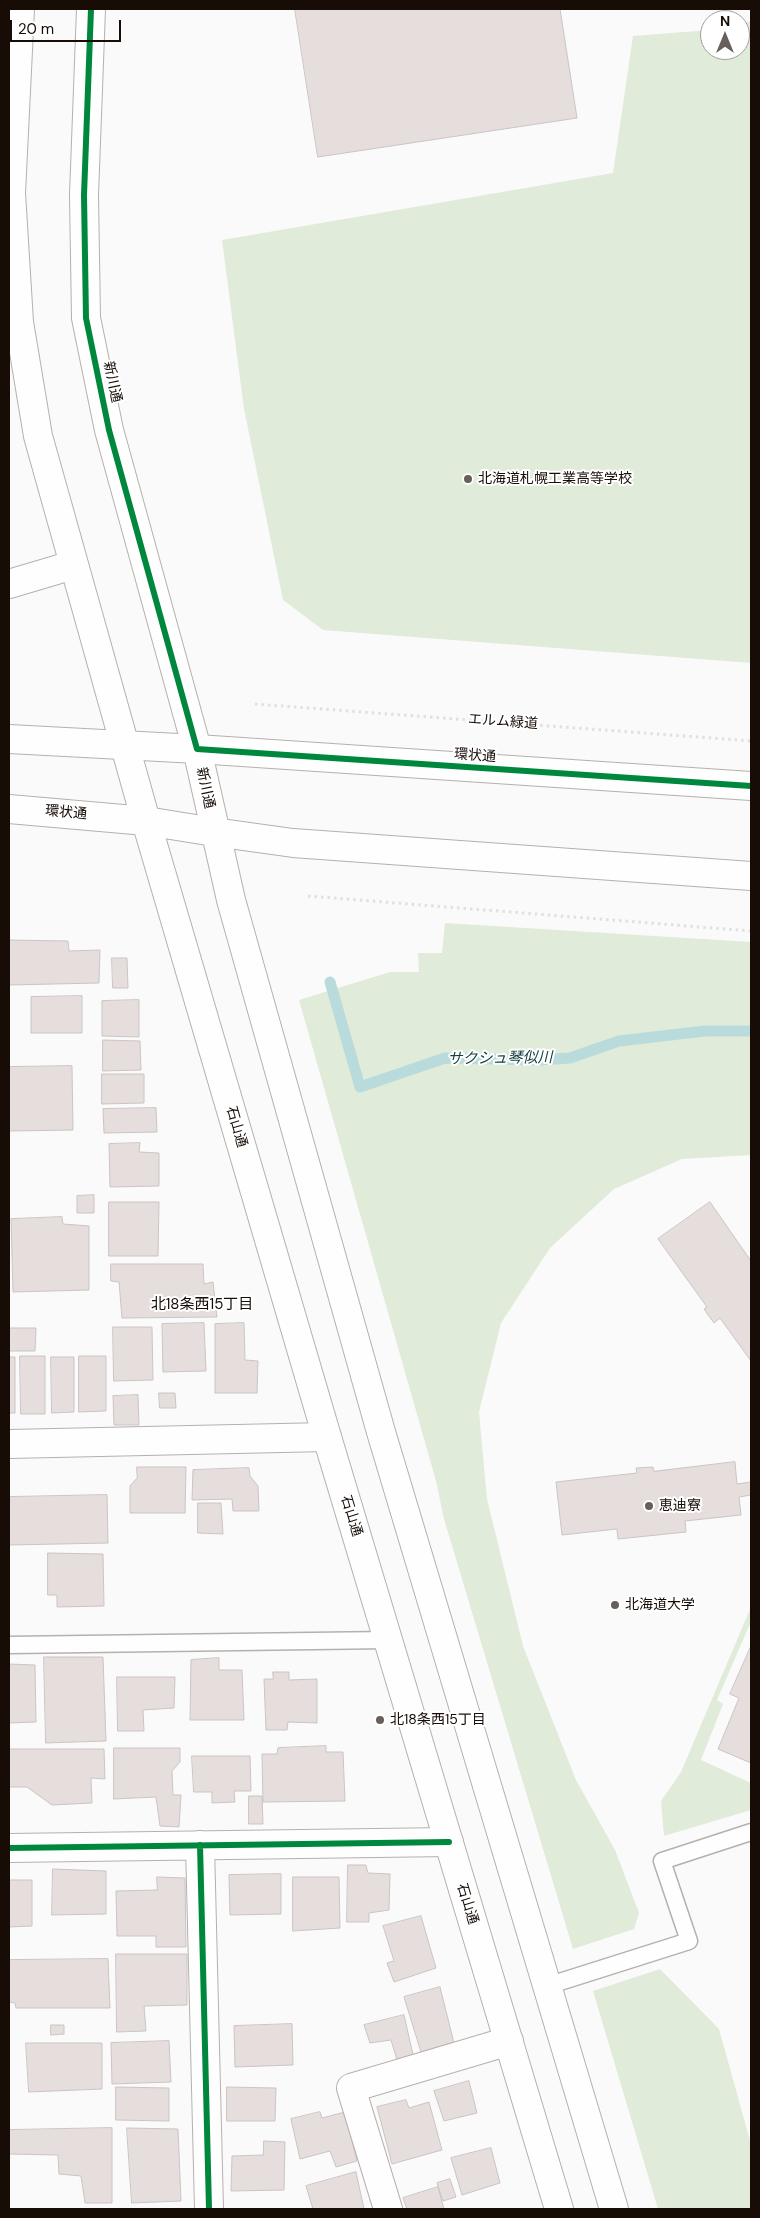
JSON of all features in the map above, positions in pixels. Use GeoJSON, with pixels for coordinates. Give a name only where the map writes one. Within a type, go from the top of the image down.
{"type":"FeatureCollection","features":[{"type":"Feature","properties":{"kind":"street"},"geometry":{"type":"LineString","coordinates":[[20,9],[11,193],[14,322],[38,436],[146,821]]}},
{"type":"Feature","properties":{"kind":"street","name":"新川通"},"geometry":{"type":"LineString","coordinates":[[91,9],[84,195],[86,318],[109,430],[197,749],[214,832]]}},
{"type":"Feature","properties":{"kind":"street"},"geometry":{"type":"LineString","coordinates":[[9,584],[73,565]]}},
{"type":"Feature","properties":{"kind":"street","name":"環状通"},"geometry":{"type":"LineString","coordinates":[[9,738],[751,786]]}},
{"type":"Feature","properties":{"kind":"street","name":"環状通"},"geometry":{"type":"LineString","coordinates":[[9,809],[146,821],[293,842],[751,876]]}},
{"type":"Feature","properties":{"kind":"street","name":"石山通"},"geometry":{"type":"LineString","coordinates":[[146,821],[327,1437],[559,2209]]}},
{"type":"Feature","properties":{"kind":"street"},"geometry":{"type":"LineString","coordinates":[[214,832],[231,900],[381,1432],[614,2209]]}},
{"type":"Feature","properties":{"kind":"street"},"geometry":{"type":"LineString","coordinates":[[9,1444],[327,1437]]}},
{"type":"Feature","properties":{"kind":"street"},"geometry":{"type":"LineString","coordinates":[[9,1848],[449,1842]]}},
{"type":"Feature","properties":{"kind":"street"},"geometry":{"type":"LineString","coordinates":[[200,1845],[209,2209]]}},
{"type":"Feature","properties":{"kind":"street"},"geometry":{"type":"LineString","coordinates":[[388,2209],[351,2088],[508,2041]]}},
{"type":"Feature","properties":{"kind":"lane"},"geometry":{"type":"LineString","coordinates":[[9,1645],[388,1640]]}},
{"type":"Feature","properties":{"kind":"lane"},"geometry":{"type":"LineString","coordinates":[[547,1986],[689,1941],[662,1861],[751,1832]]}},
{"type":"Feature","properties":{"kind":"path"},"geometry":{"type":"LineString","coordinates":[[308,896],[751,931]]}},
{"type":"Feature","properties":{"kind":"green space"},"geometry":{"type":"Polygon","coordinates":[[[750,21],[751,663],[323,630],[283,600],[244,409],[222,240],[613,173],[633,36],[700,31],[700,60],[750,60],[750,21]]]}},
{"type":"Feature","properties":{"kind":"green space"},"geometry":{"type":"Polygon","coordinates":[[[445,923],[751,942],[751,1155],[682,1159],[614,1189],[550,1248],[501,1323],[479,1412],[487,1499],[523,1646],[576,1780],[615,1850],[639,1913],[634,1929],[573,1949],[444,1519],[436,1481],[299,1000],[390,972],[419,972],[418,953],[442,953],[445,923]]]}},
{"type":"Feature","properties":{"kind":"green space"},"geometry":{"type":"Polygon","coordinates":[[[751,1607],[751,1626],[749,1626],[717,1700],[723,1704],[701,1760],[751,1783],[751,1810],[664,1836],[661,1801],[681,1772],[751,1607]]]}},
{"type":"Feature","properties":{"kind":"green space"},"geometry":{"type":"Polygon","coordinates":[[[660,1969],[719,2029],[751,2144],[751,2209],[658,2209],[593,1991],[660,1969]]]}},
{"type":"Feature","properties":{"kind":"building"},"geometry":{"type":"Polygon","coordinates":[[[295,9],[560,9],[577,118],[318,157],[295,9]]]}},
{"type":"Feature","properties":{"kind":"building"},"geometry":{"type":"Polygon","coordinates":[[[9,940],[68,941],[69,951],[100,950],[99,983],[9,985],[9,940]]]}},
{"type":"Feature","properties":{"kind":"building"},"geometry":{"type":"Polygon","coordinates":[[[112,958],[127,958],[128,988],[113,988],[112,958]]]}},
{"type":"Feature","properties":{"kind":"building"},"geometry":{"type":"Polygon","coordinates":[[[82,996],[82,1033],[31,1033],[31,997],[82,996]]]}},
{"type":"Feature","properties":{"kind":"building"},"geometry":{"type":"Polygon","coordinates":[[[139,1000],[139,1037],[102,1036],[102,1001],[139,1000]]]}},
{"type":"Feature","properties":{"kind":"building"},"geometry":{"type":"Polygon","coordinates":[[[103,1040],[140,1041],[141,1070],[103,1071],[103,1040]]]}},
{"type":"Feature","properties":{"kind":"building"},"geometry":{"type":"Polygon","coordinates":[[[72,1066],[73,1130],[9,1131],[9,1067],[72,1066]]]}},
{"type":"Feature","properties":{"kind":"building"},"geometry":{"type":"Polygon","coordinates":[[[102,1074],[144,1074],[144,1103],[102,1104],[102,1074]]]}},
{"type":"Feature","properties":{"kind":"building"},"geometry":{"type":"Polygon","coordinates":[[[156,1108],[157,1132],[104,1133],[103,1109],[156,1108]]]}},
{"type":"Feature","properties":{"kind":"building"},"geometry":{"type":"Polygon","coordinates":[[[140,1143],[139,1152],[159,1153],[159,1186],[110,1187],[109,1144],[140,1143]]]}},
{"type":"Feature","properties":{"kind":"building"},"geometry":{"type":"Polygon","coordinates":[[[94,1195],[94,1213],[77,1213],[77,1196],[94,1195]]]}},
{"type":"Feature","properties":{"kind":"building"},"geometry":{"type":"Polygon","coordinates":[[[109,1202],[159,1202],[158,1256],[109,1256],[109,1202]]]}},
{"type":"Feature","properties":{"kind":"building"},"geometry":{"type":"Polygon","coordinates":[[[710,1202],[751,1261],[751,1361],[720,1318],[714,1323],[704,1309],[707,1307],[658,1239],[710,1202]]]}},
{"type":"Feature","properties":{"kind":"building"},"geometry":{"type":"Polygon","coordinates":[[[62,1217],[63,1224],[89,1226],[89,1290],[13,1292],[11,1219],[62,1217]]]}},
{"type":"Feature","properties":{"kind":"building"},"geometry":{"type":"Polygon","coordinates":[[[111,1264],[203,1264],[204,1284],[213,1282],[217,1317],[122,1318],[119,1282],[111,1281],[111,1264]]]}},
{"type":"Feature","properties":{"kind":"building"},"geometry":{"type":"Polygon","coordinates":[[[204,1323],[206,1371],[163,1372],[162,1324],[204,1323]]]}},
{"type":"Feature","properties":{"kind":"building"},"geometry":{"type":"Polygon","coordinates":[[[244,1323],[245,1360],[258,1361],[257,1393],[215,1393],[215,1324],[244,1323]]]}},
{"type":"Feature","properties":{"kind":"building"},"geometry":{"type":"Polygon","coordinates":[[[113,1327],[152,1327],[153,1380],[114,1381],[113,1327]]]}},
{"type":"Feature","properties":{"kind":"building"},"geometry":{"type":"Polygon","coordinates":[[[9,1328],[36,1328],[35,1351],[9,1351],[9,1328]]]}},
{"type":"Feature","properties":{"kind":"building"},"geometry":{"type":"Polygon","coordinates":[[[20,1356],[45,1356],[45,1414],[21,1414],[20,1356]]]}},
{"type":"Feature","properties":{"kind":"building"},"geometry":{"type":"Polygon","coordinates":[[[79,1356],[106,1356],[106,1411],[79,1412],[79,1356]]]}},
{"type":"Feature","properties":{"kind":"building"},"geometry":{"type":"Polygon","coordinates":[[[9,1357],[15,1357],[15,1413],[9,1413],[9,1357]]]}},
{"type":"Feature","properties":{"kind":"building"},"geometry":{"type":"Polygon","coordinates":[[[51,1357],[74,1357],[74,1412],[52,1413],[51,1357]]]}},
{"type":"Feature","properties":{"kind":"building"},"geometry":{"type":"Polygon","coordinates":[[[159,1393],[175,1393],[176,1408],[160,1408],[159,1393]]]}},
{"type":"Feature","properties":{"kind":"building"},"geometry":{"type":"Polygon","coordinates":[[[138,1395],[139,1425],[114,1425],[113,1396],[138,1395]]]}},
{"type":"Feature","properties":{"kind":"building","name":"恵迪寮"},"geometry":{"type":"Polygon","coordinates":[[[735,1462],[737,1484],[751,1482],[751,1495],[739,1497],[741,1515],[685,1521],[686,1532],[618,1539],[617,1529],[562,1535],[556,1482],[637,1473],[636,1468],[653,1467],[654,1471],[735,1462]]]}},
{"type":"Feature","properties":{"kind":"building"},"geometry":{"type":"Polygon","coordinates":[[[137,1467],[186,1467],[185,1513],[130,1513],[130,1486],[137,1478],[137,1467]]]}},
{"type":"Feature","properties":{"kind":"building"},"geometry":{"type":"Polygon","coordinates":[[[249,1468],[250,1476],[258,1486],[259,1511],[233,1511],[232,1499],[192,1500],[193,1470],[249,1468]]]}},
{"type":"Feature","properties":{"kind":"building"},"geometry":{"type":"Polygon","coordinates":[[[107,1495],[108,1543],[9,1545],[9,1497],[107,1495]]]}},
{"type":"Feature","properties":{"kind":"building"},"geometry":{"type":"Polygon","coordinates":[[[198,1503],[221,1503],[223,1534],[198,1533],[198,1503]]]}},
{"type":"Feature","properties":{"kind":"building"},"geometry":{"type":"Polygon","coordinates":[[[48,1553],[103,1554],[104,1606],[57,1607],[57,1595],[48,1595],[48,1553]]]}},
{"type":"Feature","properties":{"kind":"building"},"geometry":{"type":"Polygon","coordinates":[[[751,1646],[751,1763],[718,1749],[739,1698],[730,1694],[751,1646]]]}},
{"type":"Feature","properties":{"kind":"building"},"geometry":{"type":"Polygon","coordinates":[[[44,1657],[103,1657],[106,1741],[46,1743],[44,1657]]]}},
{"type":"Feature","properties":{"kind":"building"},"geometry":{"type":"Polygon","coordinates":[[[219,1658],[219,1670],[242,1670],[244,1720],[190,1720],[191,1660],[219,1658]]]}},
{"type":"Feature","properties":{"kind":"building"},"geometry":{"type":"Polygon","coordinates":[[[9,1664],[35,1665],[36,1722],[9,1723],[9,1664]]]}},
{"type":"Feature","properties":{"kind":"building"},"geometry":{"type":"Polygon","coordinates":[[[273,1672],[289,1672],[289,1680],[317,1679],[317,1723],[288,1722],[287,1730],[266,1730],[264,1679],[273,1679],[273,1672]]]}},
{"type":"Feature","properties":{"kind":"building"},"geometry":{"type":"Polygon","coordinates":[[[117,1677],[175,1677],[174,1708],[143,1710],[144,1731],[118,1731],[117,1677]]]}},
{"type":"Feature","properties":{"kind":"building"},"geometry":{"type":"Polygon","coordinates":[[[326,1746],[326,1752],[343,1752],[345,1801],[263,1802],[262,1754],[277,1754],[278,1748],[326,1746]]]}},
{"type":"Feature","properties":{"kind":"building"},"geometry":{"type":"Polygon","coordinates":[[[114,1748],[180,1748],[180,1762],[172,1771],[173,1795],[181,1795],[179,1827],[160,1826],[156,1797],[114,1799],[114,1748]]]}},
{"type":"Feature","properties":{"kind":"building"},"geometry":{"type":"Polygon","coordinates":[[[9,1749],[104,1749],[105,1779],[91,1778],[92,1803],[52,1805],[27,1787],[9,1787],[9,1749]]]}},
{"type":"Feature","properties":{"kind":"building"},"geometry":{"type":"Polygon","coordinates":[[[192,1756],[250,1756],[251,1791],[234,1791],[235,1802],[212,1803],[212,1792],[194,1792],[192,1756]]]}},
{"type":"Feature","properties":{"kind":"building"},"geometry":{"type":"Polygon","coordinates":[[[249,1796],[262,1796],[263,1824],[249,1824],[249,1796]]]}},
{"type":"Feature","properties":{"kind":"building"},"geometry":{"type":"Polygon","coordinates":[[[348,1865],[366,1865],[368,1873],[390,1874],[389,1910],[369,1913],[369,1922],[347,1922],[348,1865]]]}},
{"type":"Feature","properties":{"kind":"building"},"geometry":{"type":"Polygon","coordinates":[[[53,1869],[106,1871],[106,1914],[52,1915],[53,1869]]]}},
{"type":"Feature","properties":{"kind":"building"},"geometry":{"type":"Polygon","coordinates":[[[281,1874],[281,1914],[230,1915],[229,1875],[281,1874]]]}},
{"type":"Feature","properties":{"kind":"building"},"geometry":{"type":"Polygon","coordinates":[[[157,1877],[185,1878],[186,1947],[156,1947],[156,1936],[117,1936],[116,1891],[157,1890],[157,1877]]]}},
{"type":"Feature","properties":{"kind":"building"},"geometry":{"type":"Polygon","coordinates":[[[293,1877],[339,1877],[340,1928],[293,1931],[293,1877]]]}},
{"type":"Feature","properties":{"kind":"building"},"geometry":{"type":"Polygon","coordinates":[[[9,1880],[32,1880],[32,1926],[9,1927],[9,1880]]]}},
{"type":"Feature","properties":{"kind":"building"},"geometry":{"type":"Polygon","coordinates":[[[421,1916],[436,1968],[394,1982],[387,1963],[394,1961],[383,1926],[421,1916]]]}},
{"type":"Feature","properties":{"kind":"building"},"geometry":{"type":"Polygon","coordinates":[[[116,1954],[187,1954],[187,2005],[144,2006],[146,2031],[117,2032],[116,1954]]]}},
{"type":"Feature","properties":{"kind":"building"},"geometry":{"type":"Polygon","coordinates":[[[108,1959],[110,2008],[16,2008],[15,2003],[9,2002],[9,1960],[108,1959]]]}},
{"type":"Feature","properties":{"kind":"building"},"geometry":{"type":"Polygon","coordinates":[[[440,1987],[454,2043],[421,2052],[404,1997],[440,1987]]]}},
{"type":"Feature","properties":{"kind":"building"},"geometry":{"type":"Polygon","coordinates":[[[404,2015],[414,2059],[398,2063],[391,2040],[370,2043],[364,2025],[404,2015]]]}},
{"type":"Feature","properties":{"kind":"building"},"geometry":{"type":"Polygon","coordinates":[[[292,2024],[293,2065],[235,2067],[234,2026],[292,2024]]]}},
{"type":"Feature","properties":{"kind":"building"},"geometry":{"type":"Polygon","coordinates":[[[51,2025],[64,2025],[64,2034],[51,2035],[51,2025]]]}},
{"type":"Feature","properties":{"kind":"building"},"geometry":{"type":"Polygon","coordinates":[[[169,2041],[171,2082],[112,2084],[111,2043],[169,2041]]]}},
{"type":"Feature","properties":{"kind":"building"},"geometry":{"type":"Polygon","coordinates":[[[26,2043],[102,2043],[102,2089],[29,2092],[26,2043]]]}},
{"type":"Feature","properties":{"kind":"building"},"geometry":{"type":"Polygon","coordinates":[[[469,2081],[477,2113],[444,2121],[434,2091],[469,2081]]]}},
{"type":"Feature","properties":{"kind":"building"},"geometry":{"type":"Polygon","coordinates":[[[116,2087],[169,2088],[169,2121],[116,2120],[116,2087]]]}},
{"type":"Feature","properties":{"kind":"building"},"geometry":{"type":"Polygon","coordinates":[[[227,2087],[276,2088],[275,2121],[227,2121],[227,2087]]]}},
{"type":"Feature","properties":{"kind":"building"},"geometry":{"type":"Polygon","coordinates":[[[406,2100],[409,2108],[429,2102],[442,2150],[392,2164],[377,2107],[406,2100]]]}},
{"type":"Feature","properties":{"kind":"building"},"geometry":{"type":"Polygon","coordinates":[[[320,2112],[322,2118],[345,2112],[357,2161],[336,2167],[330,2151],[300,2159],[291,2119],[320,2112]]]}},
{"type":"Feature","properties":{"kind":"building"},"geometry":{"type":"Polygon","coordinates":[[[112,2128],[112,2203],[85,2203],[81,2176],[59,2174],[58,2155],[9,2154],[9,2130],[112,2128]]]}},
{"type":"Feature","properties":{"kind":"building"},"geometry":{"type":"Polygon","coordinates":[[[127,2128],[178,2129],[181,2201],[132,2203],[127,2128]]]}},
{"type":"Feature","properties":{"kind":"building"},"geometry":{"type":"Polygon","coordinates":[[[264,2141],[285,2142],[284,2190],[231,2191],[232,2156],[263,2155],[264,2141]]]}},
{"type":"Feature","properties":{"kind":"building"},"geometry":{"type":"Polygon","coordinates":[[[491,2148],[500,2183],[462,2195],[451,2158],[491,2148]]]}},
{"type":"Feature","properties":{"kind":"building"},"geometry":{"type":"Polygon","coordinates":[[[356,2172],[364,2209],[313,2209],[306,2186],[356,2172]]]}},
{"type":"Feature","properties":{"kind":"building"},"geometry":{"type":"Polygon","coordinates":[[[450,2179],[456,2197],[443,2201],[437,2183],[450,2179]]]}},
{"type":"Feature","properties":{"kind":"building"},"geometry":{"type":"Polygon","coordinates":[[[438,2187],[444,2209],[407,2209],[403,2198],[438,2187]]]}},
{"type":"Feature","properties":{"kind":"waterway","name":"サクシュ琴似川"},"geometry":{"type":"LineString","coordinates":[[330,982],[360,1087],[445,1058],[540,1060],[570,1058],[619,1041],[705,1031],[751,1031]]}},
{"type":"Feature","properties":{"kind":"cycle path"},"geometry":{"type":"LineString","coordinates":[[91,9],[84,195],[86,318],[109,430],[197,749],[751,786]]}},
{"type":"Feature","properties":{"kind":"cycle path"},"geometry":{"type":"LineString","coordinates":[[9,1848],[449,1842]]}},
{"type":"Feature","properties":{"kind":"cycle path"},"geometry":{"type":"LineString","coordinates":[[200,1845],[209,2209]]}},
{"type":"Feature","properties":{"kind":"place","name":"北海道札幌工業高等学校"},"geometry":{"type":"Point","coordinates":[468,479]}},
{"type":"Feature","properties":{"kind":"place","name":"恵迪寮"},"geometry":{"type":"Point","coordinates":[649,1506]}},
{"type":"Feature","properties":{"kind":"place","name":"北海道大学"},"geometry":{"type":"Point","coordinates":[615,1605]}},
{"type":"Feature","properties":{"kind":"place","name":"北18条西15丁目"},"geometry":{"type":"Point","coordinates":[380,1720]}},
{"type":"Feature","properties":{"kind":"district","name":"北18条西15丁目"},"geometry":{"type":"Point","coordinates":[202,1305]}}]}
